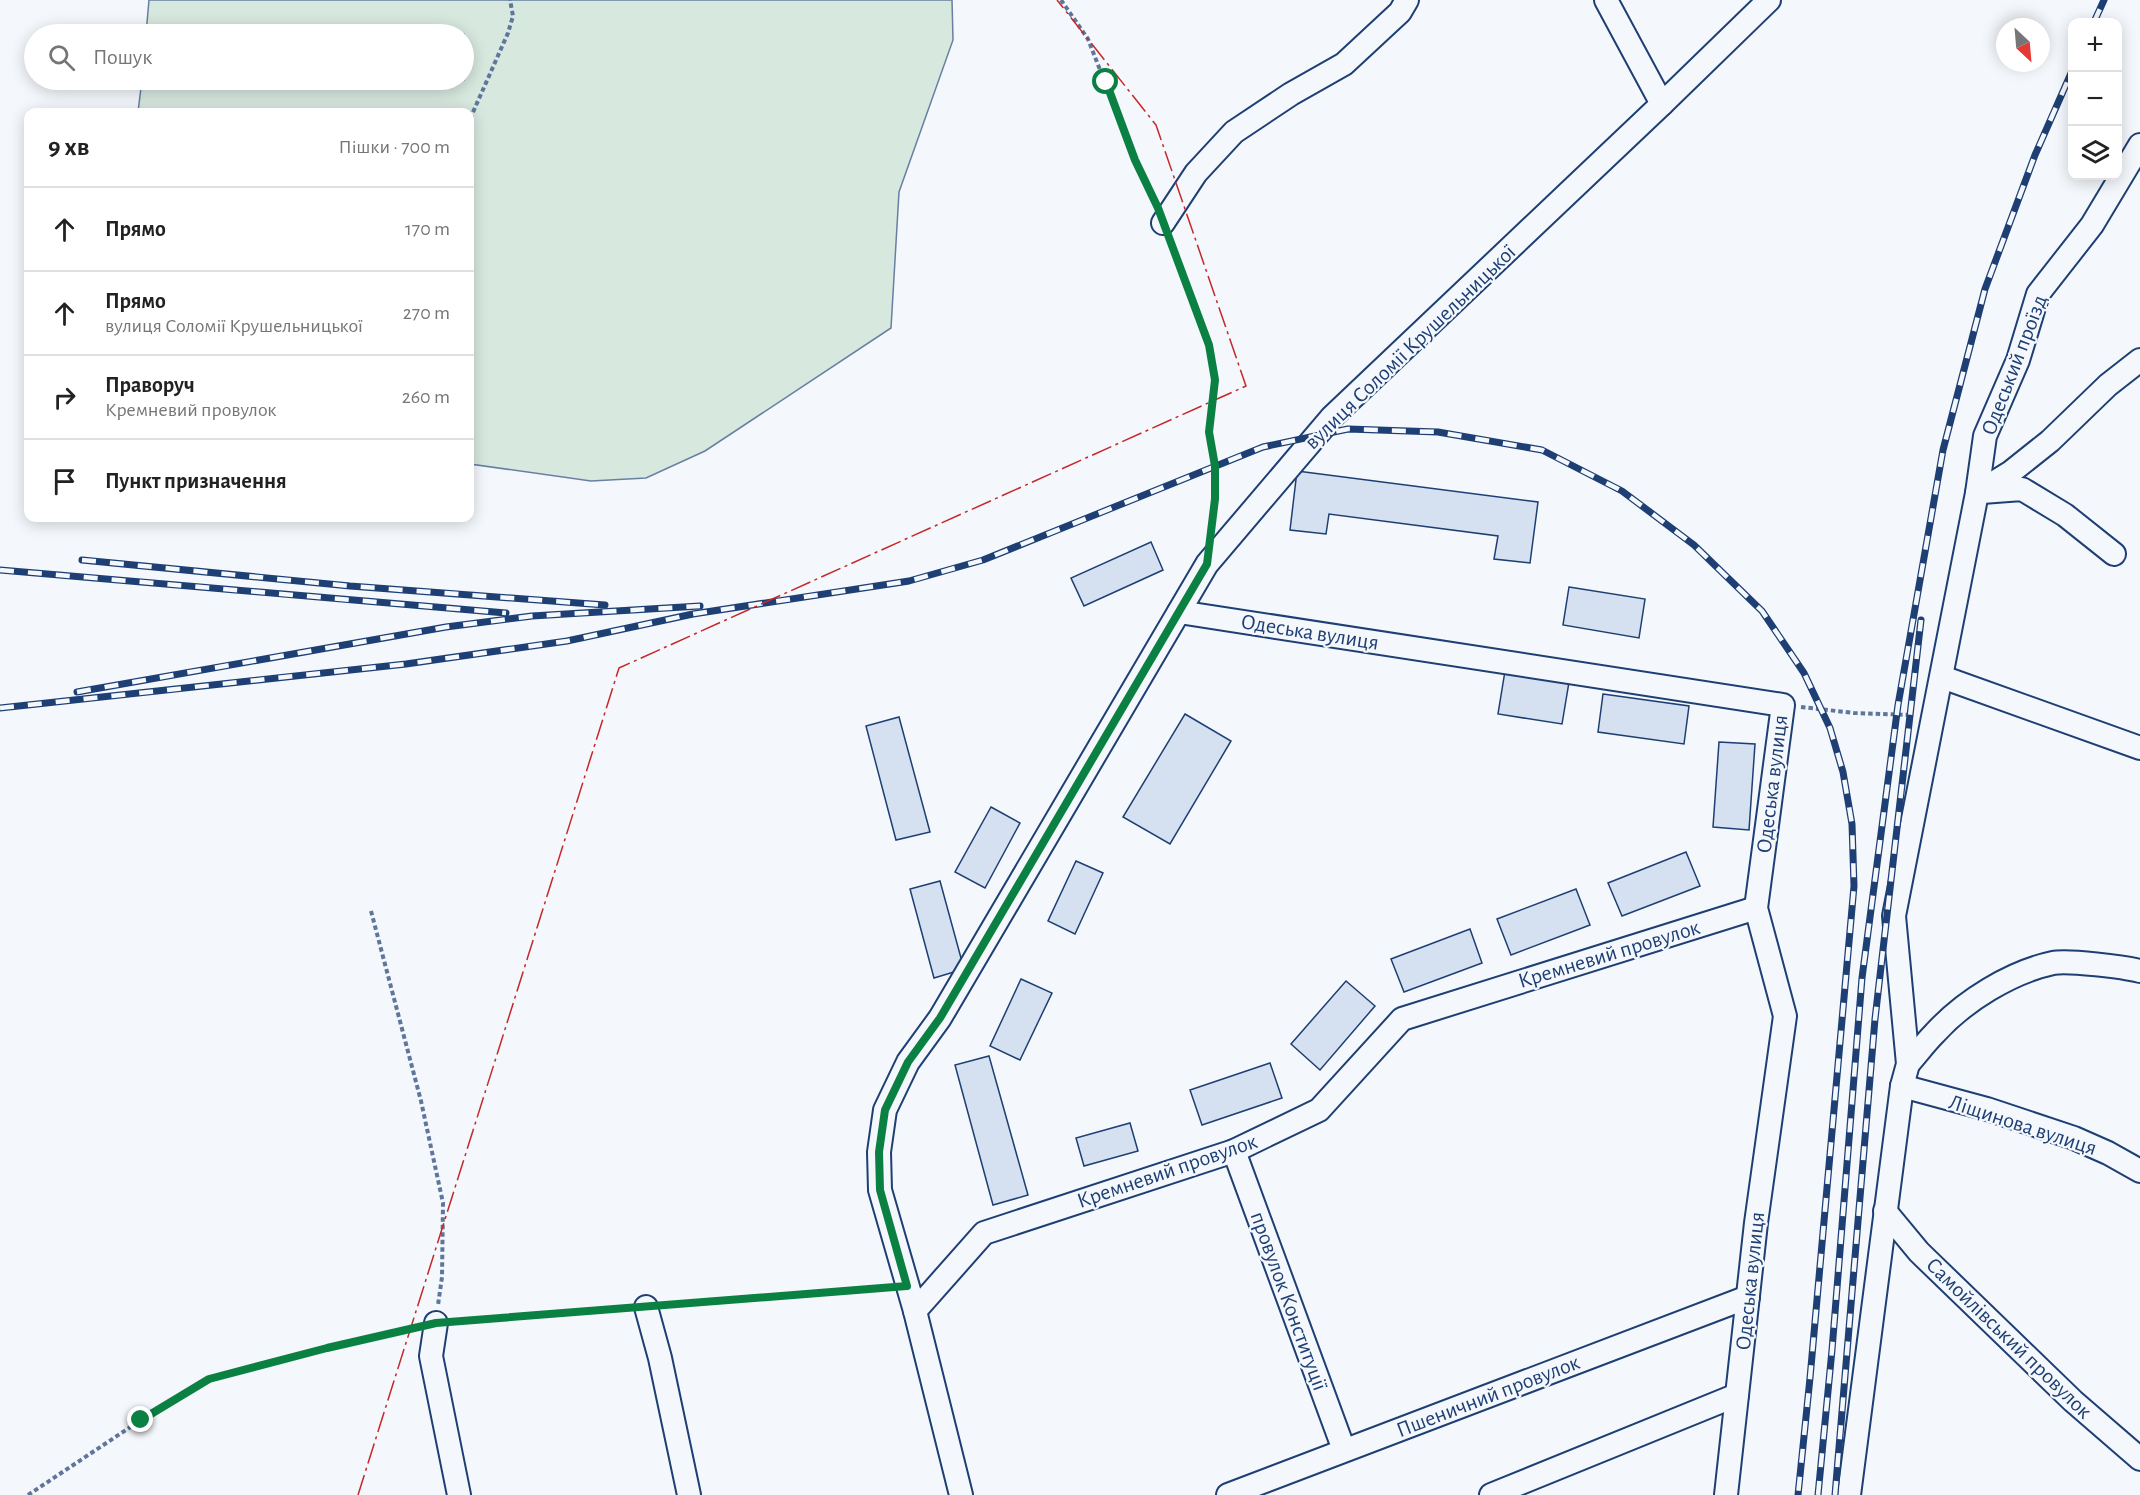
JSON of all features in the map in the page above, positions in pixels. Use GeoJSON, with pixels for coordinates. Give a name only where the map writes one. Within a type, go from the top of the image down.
{"type":"FeatureCollection","features":[{"type":"Feature","properties":{"kind":"street"},"geometry":{"type":"LineString","coordinates":[[1163,223],[1196,173],[1234,132],[1291,94],[1344,64],[1400,12],[1407,0]]}},
{"type":"Feature","properties":{"kind":"street"},"geometry":{"type":"LineString","coordinates":[[1606,0],[1662,104]]}},
{"type":"Feature","properties":{"kind":"street","name":"вулиця Соломії Крушельницької"},"geometry":{"type":"LineString","coordinates":[[962,1495],[915,1311],[880,1190],[879,1152],[885,1110],[908,1062],[940,1018],[1207,564],[1332,417],[1769,0]]}},
{"type":"Feature","properties":{"kind":"street","name":"Одеський проїзд"},"geometry":{"type":"LineString","coordinates":[[1908,1064],[1894,916],[1977,493],[1985,436],[2018,360],[2038,294],[2092,225],[2140,145]]}},
{"type":"Feature","properties":{"kind":"street"},"geometry":{"type":"LineString","coordinates":[[1977,493],[2011,472],[2050,441],[2108,385],[2140,360]]}},
{"type":"Feature","properties":{"kind":"street"},"geometry":{"type":"LineString","coordinates":[[1977,493],[2022,489],[2065,516],[2114,554]]}},
{"type":"Feature","properties":{"kind":"street","name":"Одеська вулиця"},"geometry":{"type":"LineString","coordinates":[[1179,612],[1783,705],[1756,908],[1785,1016],[1757,1211],[1726,1495]]}},
{"type":"Feature","properties":{"kind":"street"},"geometry":{"type":"LineString","coordinates":[[1942,676],[2140,748]]}},
{"type":"Feature","properties":{"kind":"street","name":"Кремневий провулок"},"geometry":{"type":"LineString","coordinates":[[915,1311],[984,1233],[1234,1151],[1319,1110],[1402,1019],[1756,908]]}},
{"type":"Feature","properties":{"kind":"street"},"geometry":{"type":"LineString","coordinates":[[1849,1495],[1902,1086],[1908,1064],[1936,1031],[1967,1005],[2004,980],[2055,962],[2125,967],[2140,971]]}},
{"type":"Feature","properties":{"kind":"street","name":"Ліщинова вулиця"},"geometry":{"type":"LineString","coordinates":[[1902,1086],[1987,1109],[2074,1138],[2108,1153],[2140,1172]]}},
{"type":"Feature","properties":{"kind":"street","name":"провулок Конституції"},"geometry":{"type":"LineString","coordinates":[[1234,1151],[1344,1450]]}},
{"type":"Feature","properties":{"kind":"street","name":"Самойлівський провулок"},"geometry":{"type":"LineString","coordinates":[[1885,1211],[1919,1252],[2073,1401],[2140,1459]]}},
{"type":"Feature","properties":{"kind":"street","name":"Пшеничний провулок"},"geometry":{"type":"LineString","coordinates":[[1228,1495],[1748,1297]]}},
{"type":"Feature","properties":{"kind":"street"},"geometry":{"type":"LineString","coordinates":[[646,1307],[660,1358],[689,1495]]}},
{"type":"Feature","properties":{"kind":"street"},"geometry":{"type":"LineString","coordinates":[[436,1323],[431,1356],[459,1495]]}},
{"type":"Feature","properties":{"kind":"street"},"geometry":{"type":"LineString","coordinates":[[1491,1495],[1737,1395]]}},
{"type":"Feature","properties":{"kind":"path"},"geometry":{"type":"LineString","coordinates":[[474,110],[508,33],[513,16],[510,0]]}},
{"type":"Feature","properties":{"kind":"path"},"geometry":{"type":"LineString","coordinates":[[1061,0],[1088,39],[1135,160],[1163,223],[1209,345],[1215,380],[1209,432],[1215,466],[1215,499],[1211,531]]}},
{"type":"Feature","properties":{"kind":"path"},"geometry":{"type":"LineString","coordinates":[[1783,705],[1854,713],[1910,714],[1934,718]]}},
{"type":"Feature","properties":{"kind":"path"},"geometry":{"type":"LineString","coordinates":[[370,911],[421,1101],[443,1203],[442,1277],[436,1323]]}},
{"type":"Feature","properties":{"kind":"path"},"geometry":{"type":"LineString","coordinates":[[28,1495],[141,1420],[209,1379],[327,1348],[436,1323],[907,1286]]}},
{"type":"Feature","properties":{"kind":"shaded area"},"geometry":{"type":"Polygon","coordinates":[[[149,0],[952,0],[953,40],[899,192],[891,328],[705,451],[646,478],[591,481],[474,465],[474,108],[138,108],[141,90],[474,90],[474,24],[147,24],[149,0]]]}},
{"type":"Feature","properties":{"kind":"building"},"geometry":{"type":"Polygon","coordinates":[[[1297,471],[1538,502],[1530,563],[1494,559],[1498,536],[1329,514],[1326,534],[1290,530],[1297,471]]]}},
{"type":"Feature","properties":{"kind":"building"},"geometry":{"type":"Polygon","coordinates":[[[1151,542],[1163,570],[1084,606],[1071,578],[1151,542]]]}},
{"type":"Feature","properties":{"kind":"building"},"geometry":{"type":"Polygon","coordinates":[[[1569,587],[1645,599],[1639,638],[1563,625],[1569,587]]]}},
{"type":"Feature","properties":{"kind":"building"},"geometry":{"type":"Polygon","coordinates":[[[1505,671],[1569,682],[1562,724],[1498,714],[1505,671]]]}},
{"type":"Feature","properties":{"kind":"building"},"geometry":{"type":"Polygon","coordinates":[[[1603,694],[1689,706],[1684,744],[1598,732],[1603,694]]]}},
{"type":"Feature","properties":{"kind":"building"},"geometry":{"type":"Polygon","coordinates":[[[1185,714],[1231,741],[1170,844],[1123,817],[1185,714]]]}},
{"type":"Feature","properties":{"kind":"building"},"geometry":{"type":"Polygon","coordinates":[[[899,717],[930,832],[896,840],[866,726],[899,717]]]}},
{"type":"Feature","properties":{"kind":"building"},"geometry":{"type":"Polygon","coordinates":[[[1719,742],[1755,744],[1749,830],[1713,827],[1719,742]]]}},
{"type":"Feature","properties":{"kind":"building"},"geometry":{"type":"Polygon","coordinates":[[[991,807],[1020,823],[985,888],[955,872],[991,807]]]}},
{"type":"Feature","properties":{"kind":"building"},"geometry":{"type":"Polygon","coordinates":[[[1686,852],[1700,886],[1622,916],[1608,883],[1686,852]]]}},
{"type":"Feature","properties":{"kind":"building"},"geometry":{"type":"Polygon","coordinates":[[[1076,861],[1103,873],[1075,934],[1048,921],[1076,861]]]}},
{"type":"Feature","properties":{"kind":"building"},"geometry":{"type":"Polygon","coordinates":[[[940,881],[964,969],[934,978],[910,889],[940,881]]]}},
{"type":"Feature","properties":{"kind":"building"},"geometry":{"type":"Polygon","coordinates":[[[1576,889],[1590,925],[1511,955],[1497,919],[1576,889]]]}},
{"type":"Feature","properties":{"kind":"building"},"geometry":{"type":"Polygon","coordinates":[[[1470,929],[1482,963],[1404,992],[1391,959],[1470,929]]]}},
{"type":"Feature","properties":{"kind":"building"},"geometry":{"type":"Polygon","coordinates":[[[1021,979],[1052,993],[1020,1060],[990,1046],[1021,979]]]}},
{"type":"Feature","properties":{"kind":"building"},"geometry":{"type":"Polygon","coordinates":[[[1346,981],[1375,1006],[1320,1070],[1291,1044],[1346,981]]]}},
{"type":"Feature","properties":{"kind":"building"},"geometry":{"type":"Polygon","coordinates":[[[989,1056],[1028,1195],[993,1205],[955,1065],[989,1056]]]}},
{"type":"Feature","properties":{"kind":"building"},"geometry":{"type":"Polygon","coordinates":[[[1270,1063],[1282,1098],[1202,1125],[1190,1090],[1270,1063]]]}},
{"type":"Feature","properties":{"kind":"building"},"geometry":{"type":"Polygon","coordinates":[[[1130,1123],[1138,1151],[1084,1166],[1076,1138],[1130,1123]]]}},
{"type":"Feature","properties":{"kind":"railway"},"geometry":{"type":"LineString","coordinates":[[2096,18],[2104,0]]}},
{"type":"Feature","properties":{"kind":"railway"},"geometry":{"type":"LineString","coordinates":[[1818,1495],[1862,978],[1898,705],[1943,450],[1985,289],[2035,155],[2072,72]]}},
{"type":"Feature","properties":{"kind":"railway"},"geometry":{"type":"LineString","coordinates":[[0,708],[406,664],[567,641],[693,614],[909,581],[983,560],[1263,447],[1348,429],[1438,432],[1542,450],[1622,491],[1694,545],[1762,611],[1804,673],[1830,728],[1843,772],[1852,824],[1854,886],[1798,1495]]}},
{"type":"Feature","properties":{"kind":"railway"},"geometry":{"type":"LineString","coordinates":[[82,560],[350,586],[605,605]]}},
{"type":"Feature","properties":{"kind":"railway"},"geometry":{"type":"LineString","coordinates":[[0,570],[506,613]]}},
{"type":"Feature","properties":{"kind":"railway"},"geometry":{"type":"LineString","coordinates":[[77,692],[446,627],[532,616],[700,606]]}},
{"type":"Feature","properties":{"kind":"railway"},"geometry":{"type":"LineString","coordinates":[[1835,1495],[1875,1019],[1921,620]]}},
{"type":"Feature","properties":{"kind":"power"},"geometry":{"type":"LineString","coordinates":[[358,1495],[619,668],[1246,386],[1156,125],[1057,0]]}},
{"type":"Feature","properties":{"kind":"route"},"geometry":{"type":"LineString","coordinates":[[141,1420],[209,1379],[258,1368],[327,1348],[436,1323],[907,1286],[880,1190],[879,1152],[885,1110],[908,1062],[940,1018],[1207,564],[1215,499],[1215,466],[1209,432],[1215,380],[1209,345],[1158,208],[1135,160],[1106,82]]}}]}
